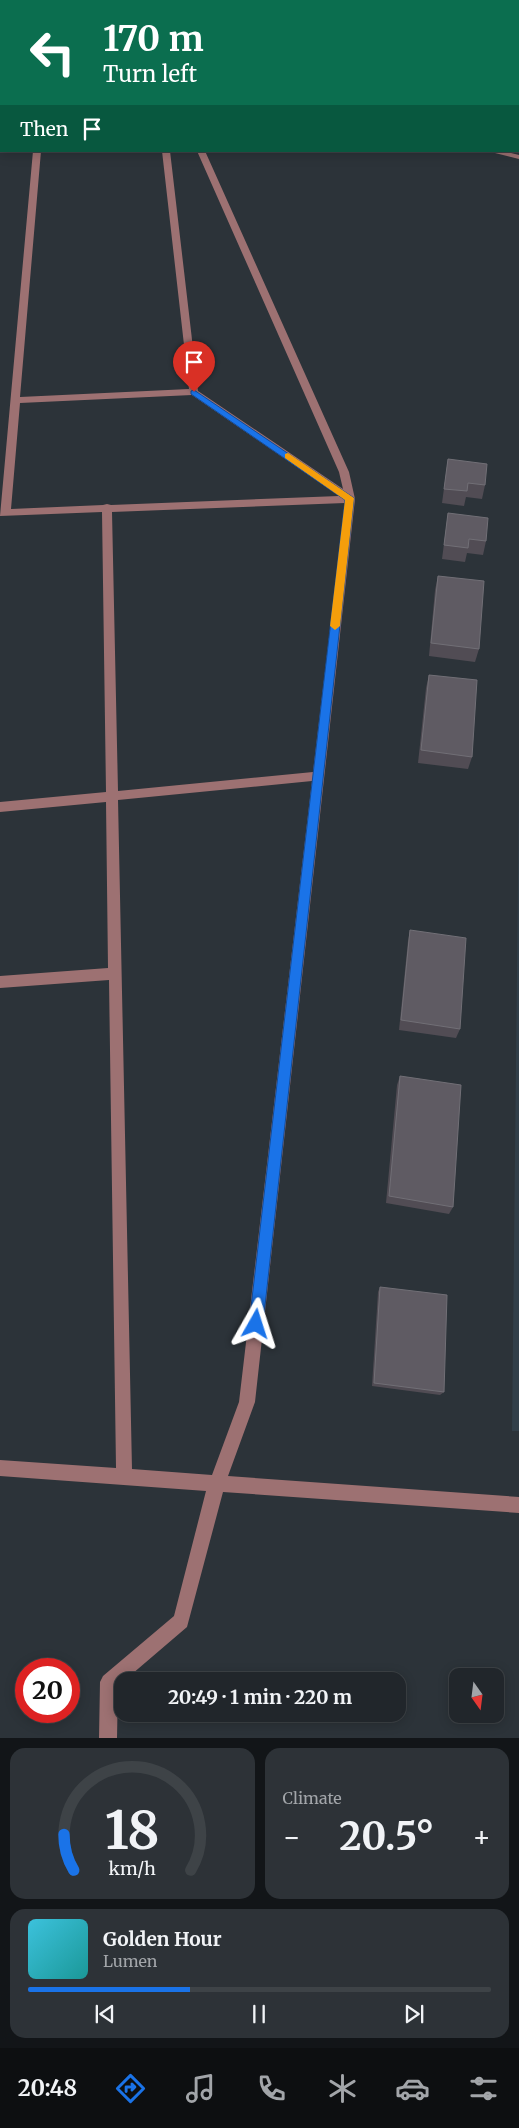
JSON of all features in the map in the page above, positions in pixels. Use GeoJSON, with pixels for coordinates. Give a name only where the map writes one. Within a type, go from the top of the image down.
{"type":"FeatureCollection","features":[{"type":"Feature","properties":{"kind":"street"},"geometry":{"type":"LineString","coordinates":[[37,152],[16,400],[3,513],[107,507],[350,498]]}},
{"type":"Feature","properties":{"kind":"street"},"geometry":{"type":"LineString","coordinates":[[166,152],[194,392]]}},
{"type":"Feature","properties":{"kind":"street"},"geometry":{"type":"LineString","coordinates":[[108,1738],[109,1682],[181,1621],[217,1483],[247,1402],[350,498],[344,472],[201,152]]}},
{"type":"Feature","properties":{"kind":"street"},"geometry":{"type":"LineString","coordinates":[[496,152],[519,157]]}},
{"type":"Feature","properties":{"kind":"street"},"geometry":{"type":"LineString","coordinates":[[16,400],[194,392],[350,498]]}},
{"type":"Feature","properties":{"kind":"street"},"geometry":{"type":"LineString","coordinates":[[107,507],[124,1476]]}},
{"type":"Feature","properties":{"kind":"street"},"geometry":{"type":"LineString","coordinates":[[0,807],[318,776]]}},
{"type":"Feature","properties":{"kind":"street"},"geometry":{"type":"LineString","coordinates":[[0,982],[115,974]]}},
{"type":"Feature","properties":{"kind":"street"},"geometry":{"type":"LineString","coordinates":[[0,1468],[519,1505]]}},
{"type":"Feature","properties":{"kind":"shaded area"},"geometry":{"type":"Polygon","coordinates":[[[519,786],[519,1431],[512,1431],[519,786]]]}},
{"type":"Feature","properties":{"kind":"building"},"geometry":{"type":"Polygon","coordinates":[[[448,459],[487,464],[485,485],[468,483],[467,491],[444,489],[448,459]]]}},
{"type":"Feature","properties":{"kind":"building"},"geometry":{"type":"Polygon","coordinates":[[[448,513],[488,518],[486,541],[469,539],[468,548],[444,545],[448,513]]]}},
{"type":"Feature","properties":{"kind":"building"},"geometry":{"type":"Polygon","coordinates":[[[438,576],[484,581],[479,649],[431,643],[438,576]]]}},
{"type":"Feature","properties":{"kind":"building"},"geometry":{"type":"Polygon","coordinates":[[[429,675],[477,680],[472,757],[421,750],[429,675]]]}},
{"type":"Feature","properties":{"kind":"building"},"geometry":{"type":"Polygon","coordinates":[[[410,930],[466,938],[460,1029],[401,1020],[410,930]]]}},
{"type":"Feature","properties":{"kind":"building"},"geometry":{"type":"Polygon","coordinates":[[[400,1076],[461,1085],[453,1207],[389,1196],[400,1076]]]}},
{"type":"Feature","properties":{"kind":"building"},"geometry":{"type":"Polygon","coordinates":[[[380,1287],[447,1295],[444,1392],[374,1383],[380,1287]]]}},
{"type":"Feature","properties":{"kind":"slow traffic"},"geometry":{"type":"LineString","coordinates":[[288,456],[350,498],[335,626]]}},
{"type":"Feature","properties":{"kind":"route"},"geometry":{"type":"LineString","coordinates":[[194,392],[350,498],[256,1324]]}}]}
